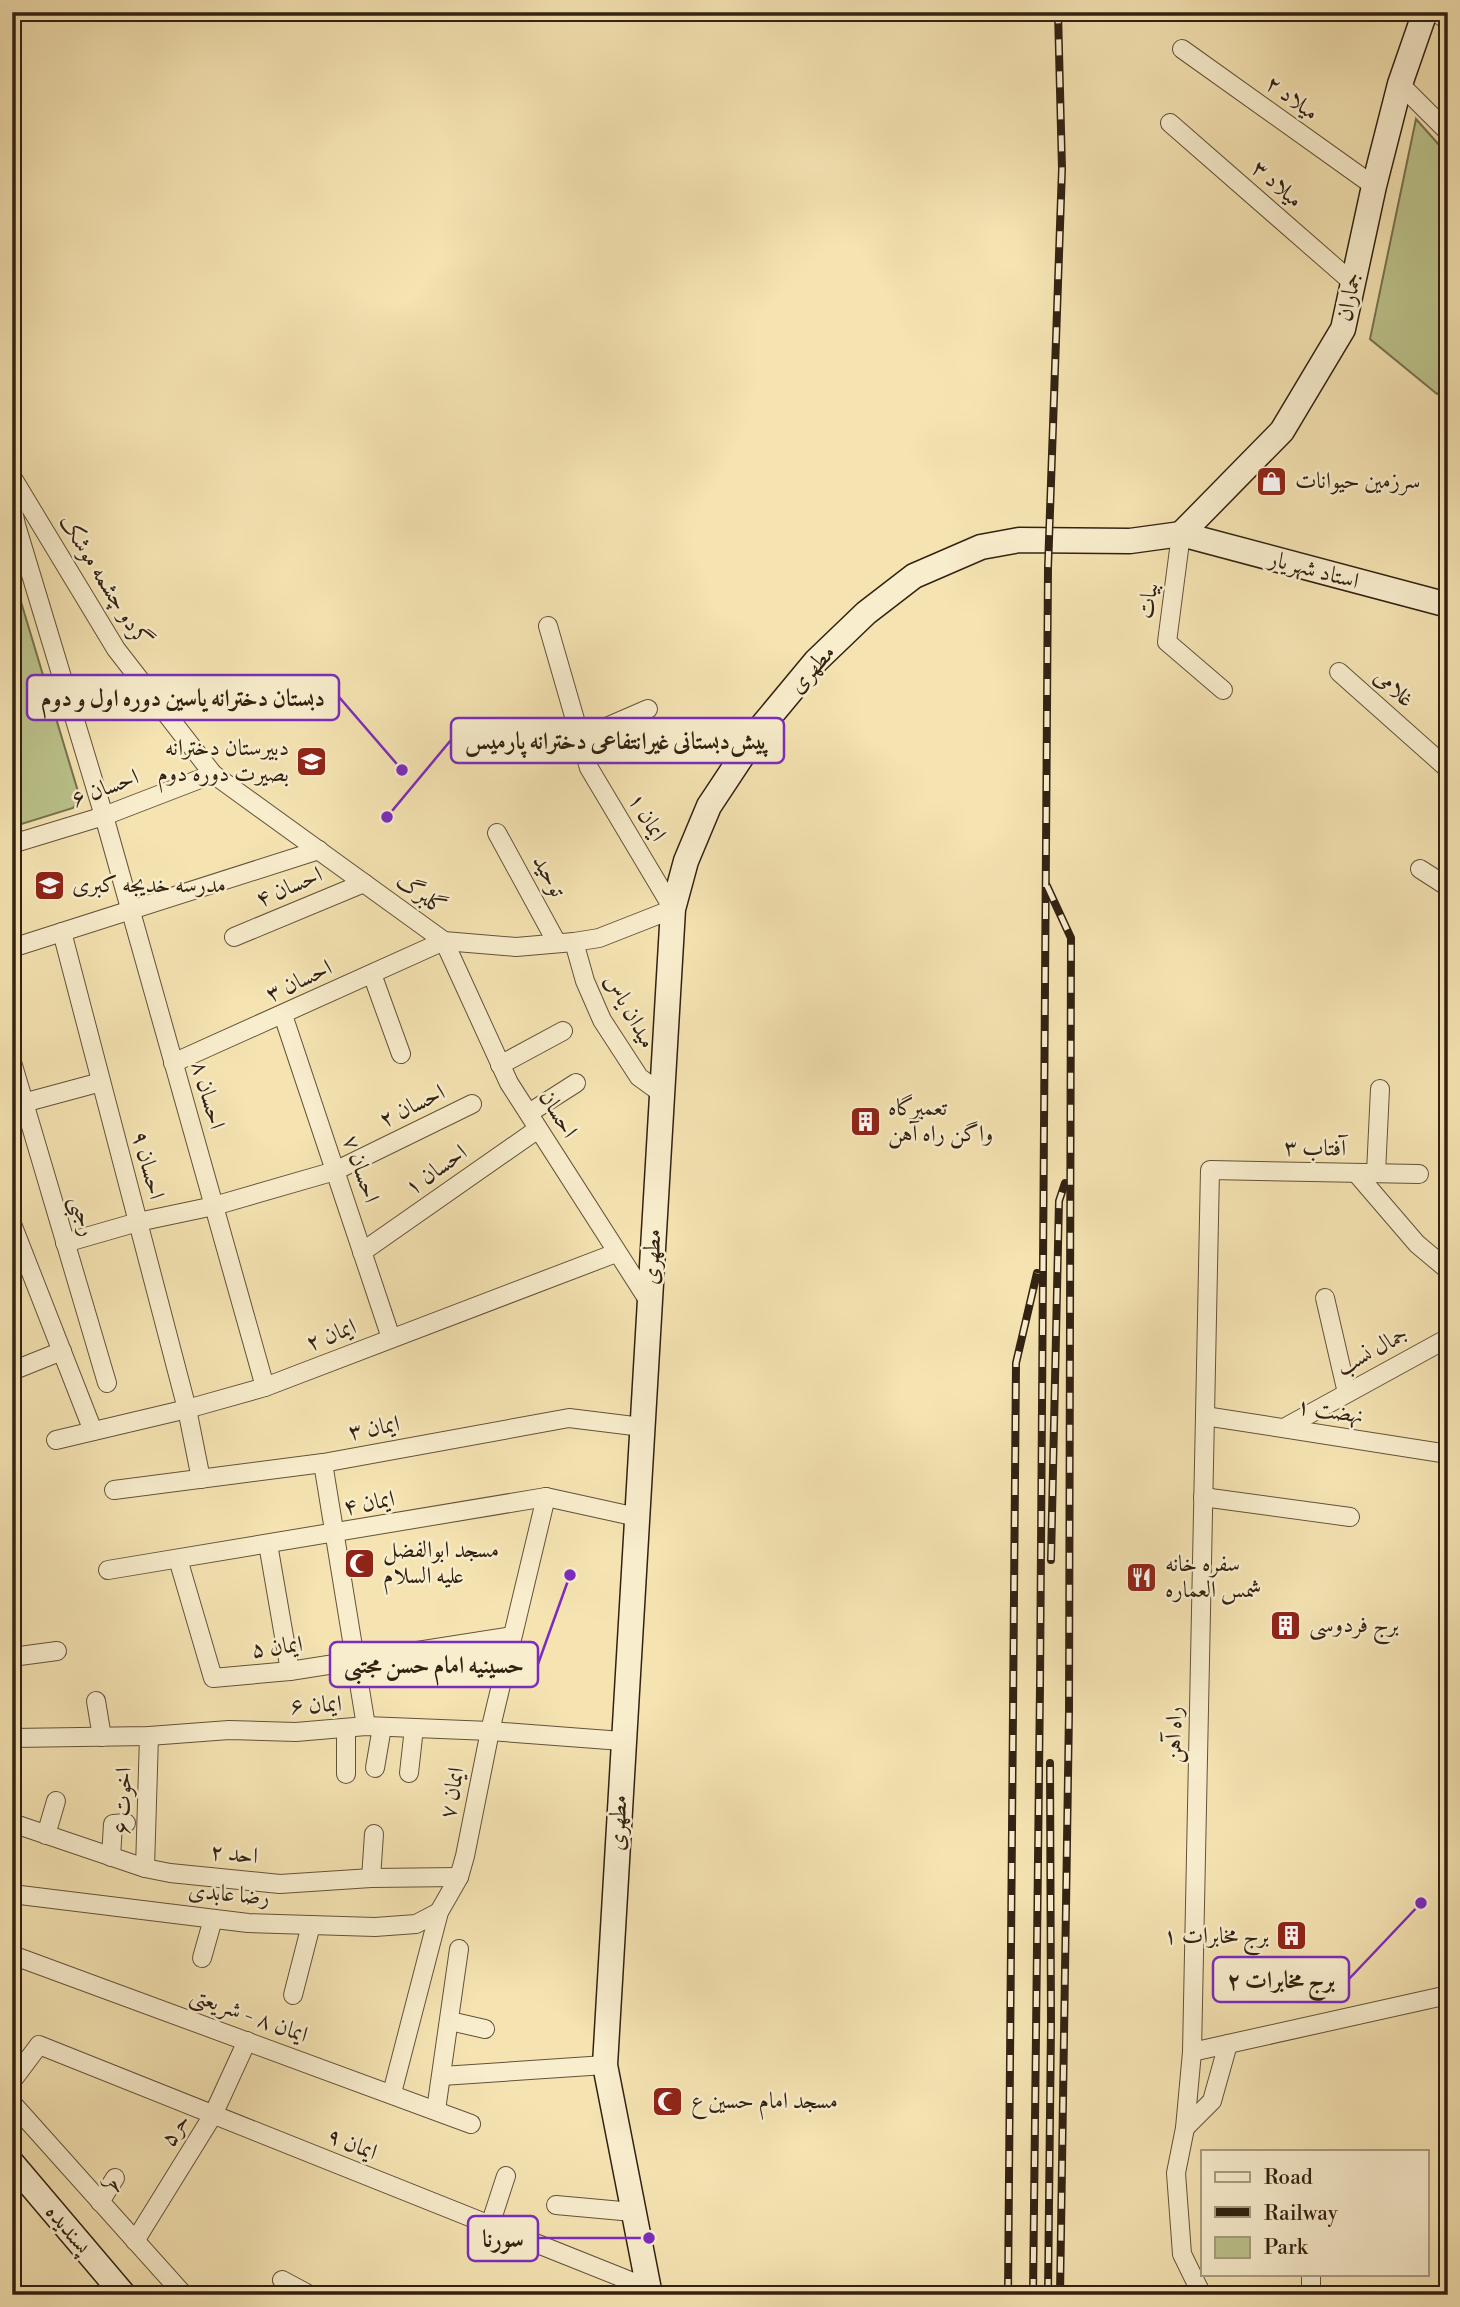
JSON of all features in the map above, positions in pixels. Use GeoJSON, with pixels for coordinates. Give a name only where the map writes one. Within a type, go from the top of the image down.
{"type":"FeatureCollection","features":[{"type":"Feature","properties":{"kind":"street","name":"جماران"},"geometry":{"type":"LineString","coordinates":[[1181,534],[1282,431],[1343,329],[1374,186],[1400,84],[1425,12]]}},
{"type":"Feature","properties":{"kind":"street"},"geometry":{"type":"LineString","coordinates":[[1436,12],[1448,21]]}},
{"type":"Feature","properties":{"kind":"street","name":"میلاد ۲"},"geometry":{"type":"LineString","coordinates":[[1182,49],[1374,186]]}},
{"type":"Feature","properties":{"kind":"street"},"geometry":{"type":"LineString","coordinates":[[1400,84],[1448,132]]}},
{"type":"Feature","properties":{"kind":"street","name":"میلاد ۳"},"geometry":{"type":"LineString","coordinates":[[1170,123],[1352,282]]}},
{"type":"Feature","properties":{"kind":"street","name":"گردو چشمه موشک"},"geometry":{"type":"LineString","coordinates":[[12,477],[116,649],[213,774]]}},
{"type":"Feature","properties":{"kind":"street","name":"احسان ۸"},"geometry":{"type":"LineString","coordinates":[[12,505],[14,525],[104,816],[265,1387]]}},
{"type":"Feature","properties":{"kind":"street","name":"استاد شهریار"},"geometry":{"type":"LineString","coordinates":[[1181,534],[1448,605]]}},
{"type":"Feature","properties":{"kind":"street","name":"بیات"},"geometry":{"type":"LineString","coordinates":[[1181,534],[1167,642],[1223,690]]}},
{"type":"Feature","properties":{"kind":"street","name":"مطهری"},"geometry":{"type":"LineString","coordinates":[[649,2291],[605,2065],[673,909],[687,861],[709,806],[762,726],[816,661],[866,613],[914,576],[981,547],[1019,540],[1130,541],[1181,534]]}},
{"type":"Feature","properties":{"kind":"street","name":"ایمان ۱"},"geometry":{"type":"LineString","coordinates":[[548,626],[589,768],[673,909]]}},
{"type":"Feature","properties":{"kind":"street","name":"غلامی"},"geometry":{"type":"LineString","coordinates":[[1339,672],[1448,769]]}},
{"type":"Feature","properties":{"kind":"street"},"geometry":{"type":"LineString","coordinates":[[581,738],[648,709]]}},
{"type":"Feature","properties":{"kind":"street","name":"احسان ۶"},"geometry":{"type":"LineString","coordinates":[[12,844],[104,816],[213,774]]}},
{"type":"Feature","properties":{"kind":"street","name":"گلبرگ"},"geometry":{"type":"LineString","coordinates":[[213,774],[444,941],[516,947],[566,943],[599,938],[673,909]]}},
{"type":"Feature","properties":{"kind":"street","name":"توحید"},"geometry":{"type":"LineString","coordinates":[[497,833],[566,943]]}},
{"type":"Feature","properties":{"kind":"street"},"geometry":{"type":"LineString","coordinates":[[12,948],[320,850]]}},
{"type":"Feature","properties":{"kind":"street"},"geometry":{"type":"LineString","coordinates":[[1420,869],[1448,887]]}},
{"type":"Feature","properties":{"kind":"street","name":"احسان ۴"},"geometry":{"type":"LineString","coordinates":[[234,937],[364,883]]}},
{"type":"Feature","properties":{"kind":"street","name":"احسان ۹"},"geometry":{"type":"LineString","coordinates":[[62,932],[187,1409],[201,1479]]}},
{"type":"Feature","properties":{"kind":"street","name":"احسان ۳"},"geometry":{"type":"LineString","coordinates":[[173,1063],[444,941]]}},
{"type":"Feature","properties":{"kind":"street","name":"احسان"},"geometry":{"type":"LineString","coordinates":[[444,941],[509,1083],[650,1303]]}},
{"type":"Feature","properties":{"kind":"street","name":"میدان یاس"},"geometry":{"type":"LineString","coordinates":[[566,943],[602,1020],[639,1077],[661,1093]]}},
{"type":"Feature","properties":{"kind":"street"},"geometry":{"type":"LineString","coordinates":[[372,974],[401,1054]]}},
{"type":"Feature","properties":{"kind":"street","name":"احسان ۷"},"geometry":{"type":"LineString","coordinates":[[283,1015],[391,1338]]}},
{"type":"Feature","properties":{"kind":"street"},"geometry":{"type":"LineString","coordinates":[[500,1065],[564,1031]]}},
{"type":"Feature","properties":{"kind":"street","name":"رجبی"},"geometry":{"type":"LineString","coordinates":[[12,1062],[18,1104],[65,1243],[107,1383]]}},
{"type":"Feature","properties":{"kind":"street"},"geometry":{"type":"LineString","coordinates":[[18,1104],[101,1082]]}},
{"type":"Feature","properties":{"kind":"street","name":"احسان ۱"},"geometry":{"type":"LineString","coordinates":[[362,1252],[533,1121],[576,1083]]}},
{"type":"Feature","properties":{"kind":"street"},"geometry":{"type":"LineString","coordinates":[[1376,1173],[1380,1089]]}},
{"type":"Feature","properties":{"kind":"street","name":"احسان ۲"},"geometry":{"type":"LineString","coordinates":[[65,1243],[138,1222],[214,1206],[335,1171],[472,1104]]}},
{"type":"Feature","properties":{"kind":"street","name":"آفتاب ۳"},"geometry":{"type":"LineString","coordinates":[[1210,1170],[1419,1174]]}},
{"type":"Feature","properties":{"kind":"street","name":"راه آهن"},"geometry":{"type":"LineString","coordinates":[[1202,2295],[1182,2254],[1176,2173],[1185,2128],[1192,2052],[1210,1170]]}},
{"type":"Feature","properties":{"kind":"street"},"geometry":{"type":"LineString","coordinates":[[1356,1173],[1417,1244],[1448,1270]]}},
{"type":"Feature","properties":{"kind":"street"},"geometry":{"type":"LineString","coordinates":[[12,1224],[93,1431]]}},
{"type":"Feature","properties":{"kind":"street","name":"ایمان ۲"},"geometry":{"type":"LineString","coordinates":[[56,1440],[187,1409],[265,1387],[616,1253]]}},
{"type":"Feature","properties":{"kind":"street"},"geometry":{"type":"LineString","coordinates":[[1325,1298],[1347,1393]]}},
{"type":"Feature","properties":{"kind":"street","name":"جمال نسب"},"geometry":{"type":"LineString","coordinates":[[1284,1429],[1448,1338]]}},
{"type":"Feature","properties":{"kind":"street"},"geometry":{"type":"LineString","coordinates":[[12,1371],[62,1351]]}},
{"type":"Feature","properties":{"kind":"street","name":"نهضت ۱"},"geometry":{"type":"LineString","coordinates":[[1205,1416],[1448,1454]]}},
{"type":"Feature","properties":{"kind":"street","name":"ایمان ۳"},"geometry":{"type":"LineString","coordinates":[[114,1490],[323,1463],[569,1418],[642,1427]]}},
{"type":"Feature","properties":{"kind":"street"},"geometry":{"type":"LineString","coordinates":[[323,1463],[356,1661],[374,1727],[375,1768]]}},
{"type":"Feature","properties":{"kind":"street","name":"ایمان ۴"},"geometry":{"type":"LineString","coordinates":[[108,1570],[546,1497],[636,1517]]}},
{"type":"Feature","properties":{"kind":"street","name":"ایمان ۷"},"geometry":{"type":"LineString","coordinates":[[392,2093],[439,1912],[458,1877],[465,1857],[490,1731],[546,1497]]}},
{"type":"Feature","properties":{"kind":"street"},"geometry":{"type":"LineString","coordinates":[[1203,1497],[1350,1517]]}},
{"type":"Feature","properties":{"kind":"street"},"geometry":{"type":"LineString","coordinates":[[268,1544],[290,1671]]}},
{"type":"Feature","properties":{"kind":"street","name":"ایمان ۵"},"geometry":{"type":"LineString","coordinates":[[178,1559],[214,1678],[290,1671],[512,1636]]}},
{"type":"Feature","properties":{"kind":"street"},"geometry":{"type":"LineString","coordinates":[[12,1610],[12,1618]]}},
{"type":"Feature","properties":{"kind":"street"},"geometry":{"type":"LineString","coordinates":[[12,1657],[57,1651]]}},
{"type":"Feature","properties":{"kind":"street"},"geometry":{"type":"LineString","coordinates":[[96,1701],[102,1737]]}},
{"type":"Feature","properties":{"kind":"street","name":"ایمان ۶"},"geometry":{"type":"LineString","coordinates":[[12,1738],[149,1736],[229,1730],[296,1732],[374,1727],[490,1731],[622,1741]]}},
{"type":"Feature","properties":{"kind":"street"},"geometry":{"type":"LineString","coordinates":[[346,1728],[346,1774]]}},
{"type":"Feature","properties":{"kind":"street"},"geometry":{"type":"LineString","coordinates":[[409,1773],[414,1728]]}},
{"type":"Feature","properties":{"kind":"street","name":"اخوت ۶"},"geometry":{"type":"LineString","coordinates":[[145,1868],[149,1736]]}},
{"type":"Feature","properties":{"kind":"street"},"geometry":{"type":"LineString","coordinates":[[46,1835],[56,1801]]}},
{"type":"Feature","properties":{"kind":"street","name":"احد ۲"},"geometry":{"type":"LineString","coordinates":[[12,1823],[145,1868],[170,1873],[280,1884],[371,1878],[458,1877]]}},
{"type":"Feature","properties":{"kind":"street"},"geometry":{"type":"LineString","coordinates":[[111,1857],[113,1824],[126,1823]]}},
{"type":"Feature","properties":{"kind":"street"},"geometry":{"type":"LineString","coordinates":[[371,1878],[374,1834]]}},
{"type":"Feature","properties":{"kind":"street","name":"رضا عابدی"},"geometry":{"type":"LineString","coordinates":[[12,1894],[248,1923],[375,1927],[416,1924],[439,1912]]}},
{"type":"Feature","properties":{"kind":"street"},"geometry":{"type":"LineString","coordinates":[[202,1958],[213,1919]]}},
{"type":"Feature","properties":{"kind":"street"},"geometry":{"type":"LineString","coordinates":[[293,1995],[311,1925]]}},
{"type":"Feature","properties":{"kind":"street"},"geometry":{"type":"LineString","coordinates":[[436,2110],[460,1949]]}},
{"type":"Feature","properties":{"kind":"street","name":"ایمان ۸ - شریعتی"},"geometry":{"type":"LineString","coordinates":[[12,1955],[471,2124]]}},
{"type":"Feature","properties":{"kind":"street"},"geometry":{"type":"LineString","coordinates":[[1192,2052],[1448,1995]]}},
{"type":"Feature","properties":{"kind":"street"},"geometry":{"type":"LineString","coordinates":[[450,2021],[485,2029]]}},
{"type":"Feature","properties":{"kind":"street","name":"حر۵"},"geometry":{"type":"LineString","coordinates":[[135,2241],[213,2115],[247,2041]]}},
{"type":"Feature","properties":{"kind":"street"},"geometry":{"type":"LineString","coordinates":[[1185,2128],[1212,2101],[1228,2044]]}},
{"type":"Feature","properties":{"kind":"street","name":"ایمان ۹"},"geometry":{"type":"LineString","coordinates":[[12,2081],[38,2045],[649,2291]]}},
{"type":"Feature","properties":{"kind":"street"},"geometry":{"type":"LineString","coordinates":[[442,2076],[605,2065]]}},
{"type":"Feature","properties":{"kind":"street","name":"حر"},"geometry":{"type":"LineString","coordinates":[[12,2103],[184,2295]]}},
{"type":"Feature","properties":{"kind":"street","name":"پسندیده"},"geometry":{"type":"LineString","coordinates":[[12,2164],[122,2294]]}},
{"type":"Feature","properties":{"kind":"street"},"geometry":{"type":"LineString","coordinates":[[490,2225],[506,2176]]}},
{"type":"Feature","properties":{"kind":"street"},"geometry":{"type":"LineString","coordinates":[[100,2202],[116,2178]]}},
{"type":"Feature","properties":{"kind":"street"},"geometry":{"type":"LineString","coordinates":[[556,2205],[633,2211]]}},
{"type":"Feature","properties":{"kind":"street"},"geometry":{"type":"LineString","coordinates":[[1307,2295],[1311,2288],[1311,2276]]}},
{"type":"Feature","properties":{"kind":"street"},"geometry":{"type":"LineString","coordinates":[[282,2280],[310,2295]]}},
{"type":"Feature","properties":{"kind":"green space"},"geometry":{"type":"Polygon","coordinates":[[[1416,119],[1448,155],[1448,385],[1437,394],[1370,339],[1416,119]]]}},
{"type":"Feature","properties":{"kind":"green space"},"geometry":{"type":"Polygon","coordinates":[[[12,572],[80,798],[73,808],[12,827],[12,572]]]}},
{"type":"Feature","properties":{"kind":"railway"},"geometry":{"type":"LineString","coordinates":[[1033,2295],[1048,568],[1062,169],[1058,12]]}},
{"type":"Feature","properties":{"kind":"railway"},"geometry":{"type":"LineString","coordinates":[[1047,886],[1071,938],[1069,1712],[1060,2295]]}},
{"type":"Feature","properties":{"kind":"railway"},"geometry":{"type":"LineString","coordinates":[[1051,1560],[1059,1201],[1065,1183]]}},
{"type":"Feature","properties":{"kind":"railway"},"geometry":{"type":"LineString","coordinates":[[1008,2295],[1016,1363],[1037,1273]]}},
{"type":"Feature","properties":{"kind":"railway"},"geometry":{"type":"LineString","coordinates":[[1048,2295],[1050,1763]]}},
{"type":"Feature","properties":{"kind":"place","name":"سرزمین حیوانات"},"geometry":{"type":"Point","coordinates":[1272,481]}},
{"type":"Feature","properties":{"kind":"place","name":"دبیرستان دخترانه بصیرت دوره دوم"},"geometry":{"type":"Point","coordinates":[312,761]}},
{"type":"Feature","properties":{"kind":"place","name":"دبستان دخترانه یاسین دوره اول و دوم"},"geometry":{"type":"Point","coordinates":[402,770]}},
{"type":"Feature","properties":{"kind":"place","name":"پیش‌دبستانی غیرانتفاعی دخترانه پارمیس"},"geometry":{"type":"Point","coordinates":[387,817]}},
{"type":"Feature","properties":{"kind":"place","name":"مدرسه خدیجه کبری"},"geometry":{"type":"Point","coordinates":[49,885]}},
{"type":"Feature","properties":{"kind":"place","name":"تعمیرگاه واگن راه آهن"},"geometry":{"type":"Point","coordinates":[865,1121]}},
{"type":"Feature","properties":{"kind":"place","name":"مسجد ابوالفضل علیه السلام"},"geometry":{"type":"Point","coordinates":[360,1563]}},
{"type":"Feature","properties":{"kind":"place","name":"حسینیه امام حسن مجتبی"},"geometry":{"type":"Point","coordinates":[570,1575]}},
{"type":"Feature","properties":{"kind":"place","name":"سفره خانه شمس العماره"},"geometry":{"type":"Point","coordinates":[1142,1577]}},
{"type":"Feature","properties":{"kind":"place","name":"برج فردوسی"},"geometry":{"type":"Point","coordinates":[1286,1625]}},
{"type":"Feature","properties":{"kind":"place","name":"برج مخابرات ۲"},"geometry":{"type":"Point","coordinates":[1421,1903]}},
{"type":"Feature","properties":{"kind":"place","name":"برج مخابرات ۱"},"geometry":{"type":"Point","coordinates":[1292,1936]}},
{"type":"Feature","properties":{"kind":"place","name":"مسجد امام حسین ع"},"geometry":{"type":"Point","coordinates":[668,2101]}},
{"type":"Feature","properties":{"kind":"place","name":"سورنا"},"geometry":{"type":"Point","coordinates":[649,2238]}}]}
